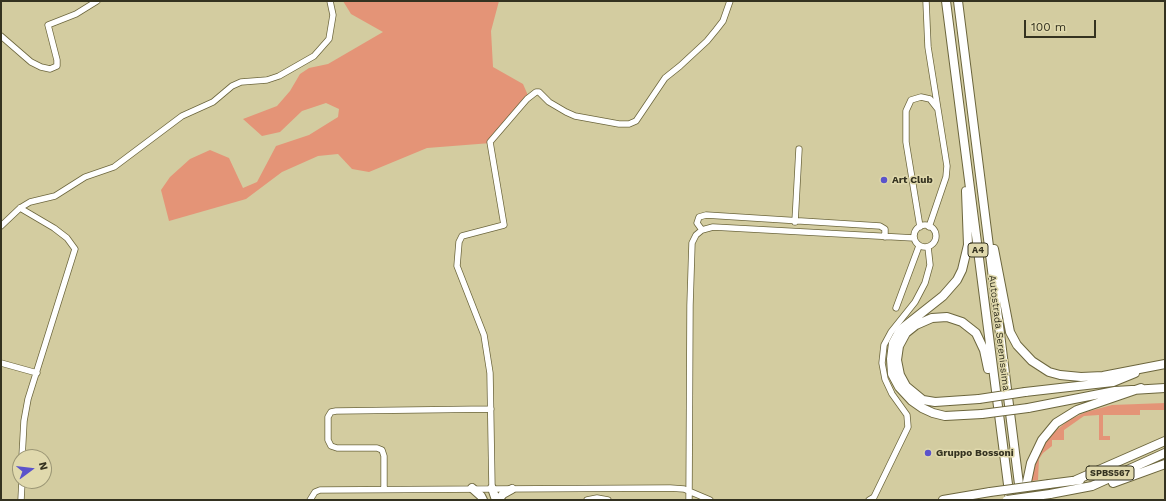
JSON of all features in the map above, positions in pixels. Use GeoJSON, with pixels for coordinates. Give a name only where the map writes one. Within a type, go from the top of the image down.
{"type":"FeatureCollection","features":[{"type":"Feature","properties":{"kind":"highway","name":"Autostrada Serenissima"},"geometry":{"type":"LineString","coordinates":[[946,1],[1010,500]]}},
{"type":"Feature","properties":{"kind":"highway","name":"Autostrada Serenissima"},"geometry":{"type":"LineString","coordinates":[[958,1],[1021,500]]}},
{"type":"Feature","properties":{"kind":"highway"},"geometry":{"type":"LineString","coordinates":[[963,127],[968,229],[966,259],[957,280],[950,289],[900,330],[894,343],[891,358],[892,374],[899,387],[912,401],[922,408],[945,416],[982,414],[1028,408],[1115,391],[1141,388],[1165,388]]}},
{"type":"Feature","properties":{"kind":"highway"},"geometry":{"type":"LineString","coordinates":[[982,191],[1010,332],[1026,357],[1049,372],[1070,377],[1103,376],[1141,370],[1165,364]]}},
{"type":"Feature","properties":{"kind":"highway"},"geometry":{"type":"LineString","coordinates":[[999,419],[984,350],[976,333],[970,326],[956,319],[939,316],[923,321],[906,333],[899,346],[896,360],[900,375],[906,386],[915,394],[923,400],[935,402],[979,398],[1025,392],[1116,381],[1141,370]]}},
{"type":"Feature","properties":{"kind":"highway"},"geometry":{"type":"LineString","coordinates":[[1028,500],[1027,482],[1030,463],[1042,440],[1056,423],[1077,410],[1141,388]]}},
{"type":"Feature","properties":{"kind":"highway"},"geometry":{"type":"LineString","coordinates":[[1076,480],[1165,441]]}},
{"type":"Feature","properties":{"kind":"highway","name":"SPBS567"},"geometry":{"type":"LineString","coordinates":[[1007,500],[1081,489],[1116,476],[1165,453]]}},
{"type":"Feature","properties":{"kind":"highway","name":"SPBS567"},"geometry":{"type":"LineString","coordinates":[[943,500],[1099,476],[1144,462]]}},
{"type":"Feature","properties":{"kind":"highway"},"geometry":{"type":"LineString","coordinates":[[1081,489],[1107,485],[1165,464]]}},
{"type":"Feature","properties":{"kind":"highway"},"geometry":{"type":"LineString","coordinates":[[472,488],[482,496],[483,500]]}},
{"type":"Feature","properties":{"kind":"highway"},"geometry":{"type":"LineString","coordinates":[[488,500],[490,488]]}},
{"type":"Feature","properties":{"kind":"highway"},"geometry":{"type":"LineString","coordinates":[[490,488],[497,500],[503,494],[512,489]]}},
{"type":"Feature","properties":{"kind":"street"},"geometry":{"type":"LineString","coordinates":[[1,36],[31,62],[41,67],[50,69],[57,66],[57,60],[48,25],[76,14],[97,1]]}},
{"type":"Feature","properties":{"kind":"street"},"geometry":{"type":"LineString","coordinates":[[1,226],[20,208],[30,202],[56,196],[85,177],[114,167],[182,116],[213,102],[232,86],[241,82],[267,80],[279,76],[314,56],[329,39],[333,15],[330,1]]}},
{"type":"Feature","properties":{"kind":"street"},"geometry":{"type":"LineString","coordinates":[[490,488],[490,373],[484,335],[457,266],[459,242],[462,236],[504,225],[490,142],[527,98],[536,92],[539,92],[549,102],[575,116],[619,124],[636,122],[665,78],[707,41],[723,21],[730,1]]}},
{"type":"Feature","properties":{"kind":"street"},"geometry":{"type":"LineString","coordinates":[[926,1],[928,47],[947,166],[946,177],[929,226]]}},
{"type":"Feature","properties":{"kind":"street"},"geometry":{"type":"LineString","coordinates":[[920,226],[906,142],[906,111],[911,100],[921,96],[930,99],[938,108]]}},
{"type":"Feature","properties":{"kind":"street"},"geometry":{"type":"LineString","coordinates":[[795,222],[799,149]]}},
{"type":"Feature","properties":{"kind":"street"},"geometry":{"type":"LineString","coordinates":[[20,208],[54,228],[67,238],[75,249],[28,399],[24,421],[22,449]]}},
{"type":"Feature","properties":{"kind":"street"},"geometry":{"type":"LineString","coordinates":[[702,230],[697,223],[699,217],[706,215],[795,222],[880,226],[885,230],[885,237]]}},
{"type":"Feature","properties":{"kind":"street"},"geometry":{"type":"LineString","coordinates":[[919,246],[914,238],[915,231],[920,226],[929,226]]}},
{"type":"Feature","properties":{"kind":"street"},"geometry":{"type":"LineString","coordinates":[[869,500],[874,497],[908,427],[907,415],[888,384],[882,363],[884,345],[891,332],[915,302],[925,283],[930,265],[928,247],[935,239],[934,232],[929,226]]}},
{"type":"Feature","properties":{"kind":"street"},"geometry":{"type":"LineString","coordinates":[[689,500],[692,243],[696,235],[702,230],[713,227],[914,238]]}},
{"type":"Feature","properties":{"kind":"street"},"geometry":{"type":"LineString","coordinates":[[919,246],[928,247]]}},
{"type":"Feature","properties":{"kind":"street"},"geometry":{"type":"LineString","coordinates":[[896,308],[919,246]]}},
{"type":"Feature","properties":{"kind":"street"},"geometry":{"type":"LineString","coordinates":[[1,363],[37,373]]}},
{"type":"Feature","properties":{"kind":"street"},"geometry":{"type":"LineString","coordinates":[[384,489],[384,456],[382,450],[377,448],[337,448],[331,446],[328,440],[328,417],[331,412],[491,409]]}},
{"type":"Feature","properties":{"kind":"street"},"geometry":{"type":"LineString","coordinates":[[310,500],[318,490],[675,488],[689,491],[710,500]]}},
{"type":"Feature","properties":{"kind":"street"},"geometry":{"type":"LineString","coordinates":[[21,500],[22,489]]}},
{"type":"Feature","properties":{"kind":"street"},"geometry":{"type":"LineString","coordinates":[[587,500],[597,498],[608,500]]}},
{"type":"Feature","properties":{"kind":"shaded area"},"geometry":{"type":"Polygon","coordinates":[[[343,1],[499,1],[491,31],[493,67],[523,84],[530,100],[491,143],[427,148],[369,172],[352,169],[338,154],[318,156],[282,172],[246,199],[169,221],[161,190],[170,177],[190,159],[210,150],[229,158],[243,188],[257,182],[276,146],[309,135],[338,117],[339,109],[326,103],[302,111],[280,132],[262,136],[243,119],[277,106],[290,91],[300,74],[309,68],[328,64],[383,32],[351,14],[343,1]]]}},
{"type":"Feature","properties":{"kind":"shaded area"},"geometry":{"type":"Polygon","coordinates":[[[1165,403],[1165,410],[1140,410],[1140,415],[1103,415],[1103,436],[1110,436],[1110,440],[1099,440],[1099,415],[1084,416],[1064,430],[1064,440],[1052,440],[1052,446],[1043,453],[1039,459],[1038,480],[1031,481],[1034,466],[1040,450],[1053,433],[1069,420],[1086,412],[1112,405],[1165,403]]]}},
{"type":"Feature","properties":{"kind":"place","name":"Art Club"},"geometry":{"type":"Point","coordinates":[884,180]}},
{"type":"Feature","properties":{"kind":"place","name":"Gruppo Bossoni"},"geometry":{"type":"Point","coordinates":[928,453]}}]}
